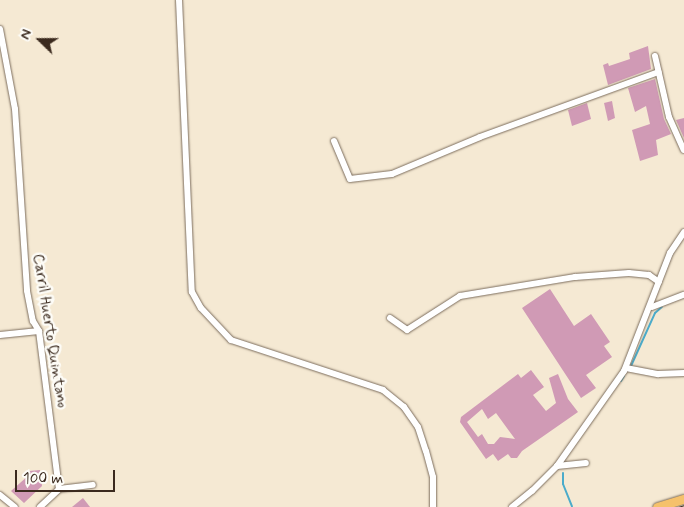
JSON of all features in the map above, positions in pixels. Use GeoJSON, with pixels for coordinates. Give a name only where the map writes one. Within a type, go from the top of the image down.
{"type":"FeatureCollection","features":[{"type":"Feature","properties":{"kind":"main road"},"geometry":{"type":"LineString","coordinates":[[657,507],[684,499]]}},
{"type":"Feature","properties":{"kind":"street"},"geometry":{"type":"LineString","coordinates":[[178,0],[192,292],[202,308],[231,340],[383,390],[404,407],[418,428],[426,452],[433,477],[434,507]]}},
{"type":"Feature","properties":{"kind":"street","name":"Carril Huerto Quintano"},"geometry":{"type":"LineString","coordinates":[[0,29],[15,109],[27,291],[33,321],[39,331],[59,489]]}},
{"type":"Feature","properties":{"kind":"street"},"geometry":{"type":"LineString","coordinates":[[655,56],[669,117],[684,150]]}},
{"type":"Feature","properties":{"kind":"street"},"geometry":{"type":"LineString","coordinates":[[334,141],[350,179],[392,174],[480,137],[658,72]]}},
{"type":"Feature","properties":{"kind":"street"},"geometry":{"type":"LineString","coordinates":[[512,507],[532,491],[557,466],[626,368],[652,307],[670,252],[684,232]]}},
{"type":"Feature","properties":{"kind":"street"},"geometry":{"type":"LineString","coordinates":[[390,318],[406,330],[460,296],[575,277],[629,273],[649,275],[659,282]]}},
{"type":"Feature","properties":{"kind":"street"},"geometry":{"type":"LineString","coordinates":[[652,307],[684,295]]}},
{"type":"Feature","properties":{"kind":"street"},"geometry":{"type":"LineString","coordinates":[[0,335],[39,331]]}},
{"type":"Feature","properties":{"kind":"street"},"geometry":{"type":"LineString","coordinates":[[626,368],[658,374],[684,373]]}},
{"type":"Feature","properties":{"kind":"street"},"geometry":{"type":"LineString","coordinates":[[557,466],[586,463]]}},
{"type":"Feature","properties":{"kind":"street"},"geometry":{"type":"LineString","coordinates":[[40,507],[59,489],[93,485]]}},
{"type":"Feature","properties":{"kind":"street"},"geometry":{"type":"LineString","coordinates":[[0,495],[15,507]]}},
{"type":"Feature","properties":{"kind":"building"},"geometry":{"type":"Polygon","coordinates":[[[648,46],[651,69],[608,85],[603,65],[608,63],[609,66],[630,59],[629,53],[648,46]]]}},
{"type":"Feature","properties":{"kind":"building"},"geometry":{"type":"Polygon","coordinates":[[[655,79],[664,119],[671,134],[656,140],[658,155],[640,161],[632,130],[650,124],[646,106],[635,112],[628,88],[655,79]]]}},
{"type":"Feature","properties":{"kind":"building"},"geometry":{"type":"Polygon","coordinates":[[[612,101],[615,118],[608,121],[604,103],[612,101]]]}},
{"type":"Feature","properties":{"kind":"building"},"geometry":{"type":"Polygon","coordinates":[[[587,103],[591,119],[572,126],[568,110],[587,103]]]}},
{"type":"Feature","properties":{"kind":"building"},"geometry":{"type":"Polygon","coordinates":[[[684,118],[684,138],[676,120],[684,118]]]}},
{"type":"Feature","properties":{"kind":"building"},"geometry":{"type":"Polygon","coordinates":[[[550,289],[574,326],[591,314],[610,342],[604,346],[612,357],[586,375],[596,388],[581,398],[522,308],[550,289]]]}},
{"type":"Feature","properties":{"kind":"building"},"geometry":{"type":"Polygon","coordinates":[[[531,370],[544,387],[533,395],[546,411],[556,403],[549,378],[558,374],[568,399],[578,412],[522,451],[517,458],[511,458],[508,454],[498,461],[493,454],[486,459],[460,422],[461,417],[518,374],[521,378],[531,370]],[[482,409],[467,422],[478,437],[482,434],[488,444],[494,444],[500,437],[515,439],[496,413],[488,419],[482,409]]]}},
{"type":"Feature","properties":{"kind":"building"},"geometry":{"type":"Polygon","coordinates":[[[40,470],[42,486],[24,503],[11,491],[29,475],[29,471],[40,470]]]}},
{"type":"Feature","properties":{"kind":"building"},"geometry":{"type":"Polygon","coordinates":[[[83,498],[90,507],[72,507],[83,498]]]}},
{"type":"Feature","properties":{"kind":"waterway"},"geometry":{"type":"LineString","coordinates":[[631,366],[655,313],[662,307]]}},
{"type":"Feature","properties":{"kind":"waterway"},"geometry":{"type":"LineString","coordinates":[[621,381],[624,376]]}},
{"type":"Feature","properties":{"kind":"waterway"},"geometry":{"type":"LineString","coordinates":[[563,473],[563,484],[572,506]]}},
{"type":"Feature","properties":{"kind":"tram line"},"geometry":{"type":"LineString","coordinates":[[678,507],[684,505]]}}]}
